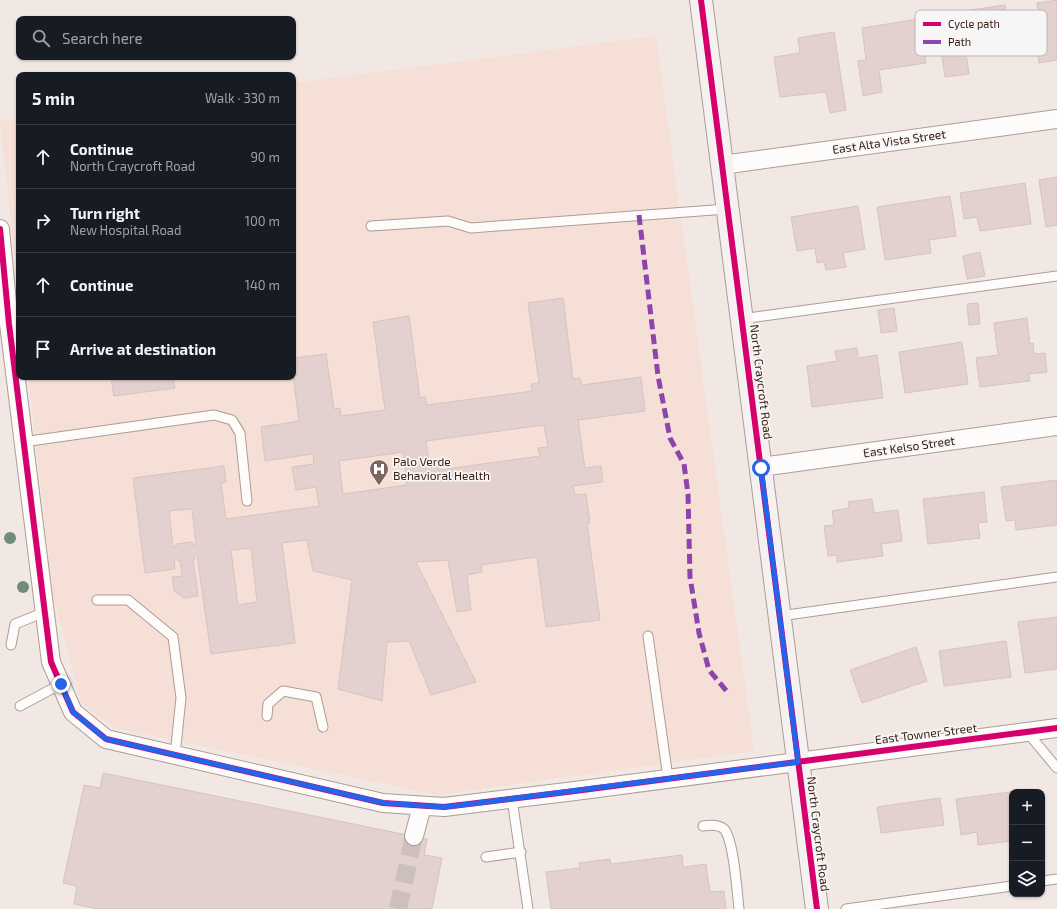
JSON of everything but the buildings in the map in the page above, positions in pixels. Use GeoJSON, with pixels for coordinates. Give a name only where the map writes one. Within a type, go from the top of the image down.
{"type":"FeatureCollection","features":[{"type":"Feature","properties":{"kind":"main road","name":"North Craycroft Road"},"geometry":{"type":"LineString","coordinates":[[701,0],[817,909]]}},
{"type":"Feature","properties":{"kind":"street","name":"East Alta Vista Street"},"geometry":{"type":"LineString","coordinates":[[722,165],[1057,119]]}},
{"type":"Feature","properties":{"kind":"street","name":"East Towner Street"},"geometry":{"type":"LineString","coordinates":[[0,229],[8,324],[51,662],[73,712],[106,739],[384,803],[444,807],[512,800],[668,778],[1057,728]]}},
{"type":"Feature","properties":{"kind":"street","name":"East Kelso Street"},"geometry":{"type":"LineString","coordinates":[[761,468],[1057,426]]}},
{"type":"Feature","properties":{"kind":"street"},"geometry":{"type":"LineString","coordinates":[[414,836],[422,806]]}},
{"type":"Feature","properties":{"kind":"lane"},"geometry":{"type":"LineString","coordinates":[[371,226],[448,220],[471,228],[727,209]]}},
{"type":"Feature","properties":{"kind":"lane"},"geometry":{"type":"LineString","coordinates":[[741,319],[1057,276]]}},
{"type":"Feature","properties":{"kind":"lane"},"geometry":{"type":"LineString","coordinates":[[23,442],[214,415],[232,420],[240,433],[247,501]]}},
{"type":"Feature","properties":{"kind":"lane"},"geometry":{"type":"LineString","coordinates":[[780,616],[1057,577]]}},
{"type":"Feature","properties":{"kind":"lane"},"geometry":{"type":"LineString","coordinates":[[97,600],[128,600],[173,637],[181,698],[175,755]]}},
{"type":"Feature","properties":{"kind":"lane"},"geometry":{"type":"LineString","coordinates":[[11,645],[15,624],[45,612]]}},
{"type":"Feature","properties":{"kind":"lane"},"geometry":{"type":"LineString","coordinates":[[648,636],[668,778]]}},
{"type":"Feature","properties":{"kind":"lane"},"geometry":{"type":"LineString","coordinates":[[20,706],[61,684]]}},
{"type":"Feature","properties":{"kind":"lane"},"geometry":{"type":"LineString","coordinates":[[267,716],[268,704],[283,691],[316,697],[323,727]]}},
{"type":"Feature","properties":{"kind":"lane"},"geometry":{"type":"LineString","coordinates":[[1027,732],[1057,768]]}},
{"type":"Feature","properties":{"kind":"lane"},"geometry":{"type":"LineString","coordinates":[[512,800],[521,852],[528,909]]}},
{"type":"Feature","properties":{"kind":"lane"},"geometry":{"type":"LineString","coordinates":[[703,826],[712,825],[722,828],[730,837],[739,909]]}},
{"type":"Feature","properties":{"kind":"lane"},"geometry":{"type":"LineString","coordinates":[[486,857],[521,852]]}},
{"type":"Feature","properties":{"kind":"lane"},"geometry":{"type":"LineString","coordinates":[[1045,881],[1057,879]]}},
{"type":"Feature","properties":{"kind":"lane"},"geometry":{"type":"LineString","coordinates":[[846,909],[1009,886]]}},
{"type":"Feature","properties":{"kind":"shaded area","name":"Palo Verde Behavioral Health"},"geometry":{"type":"Polygon","coordinates":[[[656,36],[754,751],[438,795],[115,728],[82,704],[53,595],[28,380],[296,380],[296,83],[656,36]]]}},
{"type":"Feature","properties":{"kind":"shaded area"},"geometry":{"type":"Polygon","coordinates":[[[16,119],[16,268],[0,120],[16,119]]]}},
{"type":"Feature","properties":{"kind":"tunnel"},"geometry":{"type":"LineString","coordinates":[[398,909],[414,836]]}},
{"type":"Feature","properties":{"kind":"marked path"},"geometry":{"type":"LineString","coordinates":[[639,215],[658,376],[670,438],[684,464],[688,494],[690,577],[699,633],[709,670],[729,694]]}},
{"type":"Feature","properties":{"kind":"cycle path"},"geometry":{"type":"LineString","coordinates":[[701,0],[817,909]]}},
{"type":"Feature","properties":{"kind":"cycle path"},"geometry":{"type":"LineString","coordinates":[[0,229],[9,324],[51,662],[73,712],[106,739],[383,803],[444,807],[1057,728]]}},
{"type":"Feature","properties":{"kind":"place","name":"Palo Verde Behavioral Health"},"geometry":{"type":"Point","coordinates":[379,486]}},
{"type":"Feature","properties":{"kind":"route"},"geometry":{"type":"LineString","coordinates":[[61,684],[73,712],[106,739],[384,803],[444,807],[512,800],[668,778],[798,762],[761,468]]}}]}
